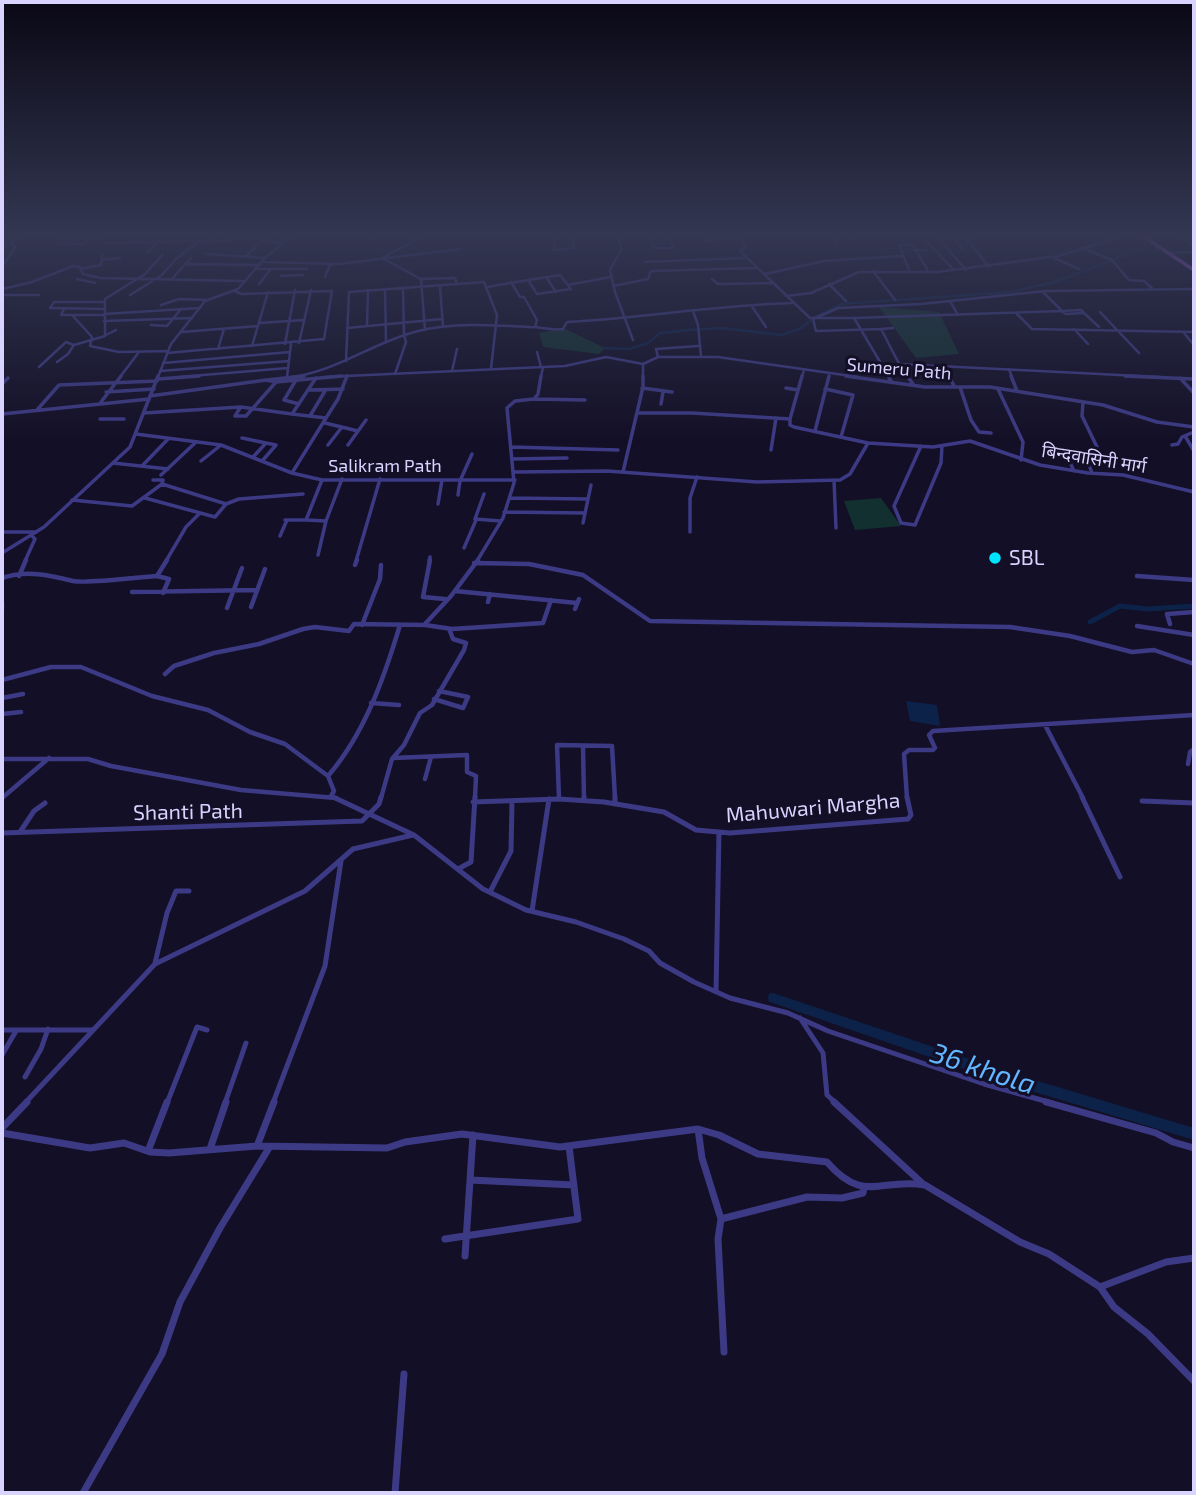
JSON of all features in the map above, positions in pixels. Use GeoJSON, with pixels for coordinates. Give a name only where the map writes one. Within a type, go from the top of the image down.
{"type":"FeatureCollection","features":[{"type":"Feature","properties":{"kind":"street"},"geometry":{"type":"LineString","coordinates":[[53,303],[50,308],[105,309]]}},
{"type":"Feature","properties":{"kind":"street"},"geometry":{"type":"LineString","coordinates":[[104,303],[106,336]]}},
{"type":"Feature","properties":{"kind":"street"},"geometry":{"type":"LineString","coordinates":[[161,305],[168,303]]}},
{"type":"Feature","properties":{"kind":"street"},"geometry":{"type":"LineString","coordinates":[[2,553],[34,534],[130,447],[168,352],[180,332],[204,303]]}},
{"type":"Feature","properties":{"kind":"street"},"geometry":{"type":"LineString","coordinates":[[252,346],[265,303]]}},
{"type":"Feature","properties":{"kind":"street"},"geometry":{"type":"LineString","coordinates":[[285,344],[293,303]]}},
{"type":"Feature","properties":{"kind":"street"},"geometry":{"type":"LineString","coordinates":[[299,343],[307,303]]}},
{"type":"Feature","properties":{"kind":"street"},"geometry":{"type":"LineString","coordinates":[[92,339],[90,346],[104,352],[168,352],[323,341],[330,303]]}},
{"type":"Feature","properties":{"kind":"street"},"geometry":{"type":"LineString","coordinates":[[346,361],[348,303]]}},
{"type":"Feature","properties":{"kind":"street"},"geometry":{"type":"LineString","coordinates":[[367,326],[368,303]]}},
{"type":"Feature","properties":{"kind":"street"},"geometry":{"type":"LineString","coordinates":[[385,303],[386,341]]}},
{"type":"Feature","properties":{"kind":"street"},"geometry":{"type":"LineString","coordinates":[[394,374],[406,342],[403,303]]}},
{"type":"Feature","properties":{"kind":"street"},"geometry":{"type":"LineString","coordinates":[[423,303],[425,330]]}},
{"type":"Feature","properties":{"kind":"street"},"geometry":{"type":"LineString","coordinates":[[441,303],[443,327]]}},
{"type":"Feature","properties":{"kind":"street"},"geometry":{"type":"LineString","coordinates":[[491,369],[499,326],[494,303]]}},
{"type":"Feature","properties":{"kind":"street"},"geometry":{"type":"LineString","coordinates":[[527,303],[537,320],[535,327]]}},
{"type":"Feature","properties":{"kind":"street"},"geometry":{"type":"LineString","coordinates":[[620,303],[633,340]]}},
{"type":"Feature","properties":{"kind":"street"},"geometry":{"type":"LineString","coordinates":[[2,414],[302,376],[346,361],[369,346],[443,327],[535,327],[552,331],[563,329],[566,322],[626,319],[750,304],[792,303],[804,316],[813,319],[1079,309],[1099,328]]}},
{"type":"Feature","properties":{"kind":"street"},"geometry":{"type":"LineString","coordinates":[[813,319],[838,308],[922,303]]}},
{"type":"Feature","properties":{"kind":"street"},"geometry":{"type":"LineString","coordinates":[[951,303],[958,315]]}},
{"type":"Feature","properties":{"kind":"street"},"geometry":{"type":"LineString","coordinates":[[1053,303],[1061,311]]}},
{"type":"Feature","properties":{"kind":"street"},"geometry":{"type":"LineString","coordinates":[[750,304],[766,327]]}},
{"type":"Feature","properties":{"kind":"street"},"geometry":{"type":"LineString","coordinates":[[166,309],[151,325],[167,326],[182,308]]}},
{"type":"Feature","properties":{"kind":"street"},"geometry":{"type":"LineString","coordinates":[[64,309],[61,315],[73,316],[200,308]]}},
{"type":"Feature","properties":{"kind":"street"},"geometry":{"type":"LineString","coordinates":[[141,318],[146,311]]}},
{"type":"Feature","properties":{"kind":"street"},"geometry":{"type":"LineString","coordinates":[[693,311],[700,324],[698,346],[701,357]]}},
{"type":"Feature","properties":{"kind":"street"},"geometry":{"type":"LineString","coordinates":[[1100,312],[1139,353]]}},
{"type":"Feature","properties":{"kind":"street"},"geometry":{"type":"LineString","coordinates":[[1017,313],[1032,329],[1099,328],[1194,332]]}},
{"type":"Feature","properties":{"kind":"street"},"geometry":{"type":"LineString","coordinates":[[73,316],[92,339]]}},
{"type":"Feature","properties":{"kind":"street"},"geometry":{"type":"LineString","coordinates":[[104,321],[192,318]]}},
{"type":"Feature","properties":{"kind":"street"},"geometry":{"type":"LineString","coordinates":[[854,318],[891,382]]}},
{"type":"Feature","properties":{"kind":"street"},"geometry":{"type":"LineString","coordinates":[[347,328],[442,319]]}},
{"type":"Feature","properties":{"kind":"street"},"geometry":{"type":"LineString","coordinates":[[813,319],[816,331],[893,328]]}},
{"type":"Feature","properties":{"kind":"street"},"geometry":{"type":"LineString","coordinates":[[180,332],[304,320]]}},
{"type":"Feature","properties":{"kind":"street"},"geometry":{"type":"LineString","coordinates":[[218,349],[224,328]]}},
{"type":"Feature","properties":{"kind":"street"},"geometry":{"type":"LineString","coordinates":[[1073,328],[1088,344]]}},
{"type":"Feature","properties":{"kind":"street"},"geometry":{"type":"LineString","coordinates":[[881,329],[896,355],[898,364],[914,385]]}},
{"type":"Feature","properties":{"kind":"street"},"geometry":{"type":"LineString","coordinates":[[57,362],[68,354],[74,345],[106,336],[116,330]]}},
{"type":"Feature","properties":{"kind":"street"},"geometry":{"type":"LineString","coordinates":[[1182,331],[1194,345]]}},
{"type":"Feature","properties":{"kind":"street"},"geometry":{"type":"LineString","coordinates":[[39,367],[66,342],[74,345]]}},
{"type":"Feature","properties":{"kind":"street"},"geometry":{"type":"LineString","coordinates":[[287,377],[290,344]]}},
{"type":"Feature","properties":{"kind":"street"},"geometry":{"type":"LineString","coordinates":[[658,357],[656,349],[698,346]]}},
{"type":"Feature","properties":{"kind":"street"},"geometry":{"type":"LineString","coordinates":[[452,371],[457,349]]}},
{"type":"Feature","properties":{"kind":"street"},"geometry":{"type":"LineString","coordinates":[[100,403],[140,351]]}},
{"type":"Feature","properties":{"kind":"street"},"geometry":{"type":"LineString","coordinates":[[163,363],[290,352]]}},
{"type":"Feature","properties":{"kind":"street"},"geometry":{"type":"LineString","coordinates":[[534,399],[538,394],[542,367],[537,352]]}},
{"type":"Feature","properties":{"kind":"street"},"geometry":{"type":"LineString","coordinates":[[266,380],[276,382],[347,375],[542,367],[606,357],[643,364],[642,388],[623,472]]}},
{"type":"Feature","properties":{"kind":"street","name":"Sumeru Path"},"geometry":{"type":"LineString","coordinates":[[643,364],[658,357],[701,357],[768,363],[914,385],[997,388],[1110,407],[1157,422],[1194,429]]}},
{"type":"Feature","properties":{"kind":"street"},"geometry":{"type":"LineString","coordinates":[[160,371],[289,361]]}},
{"type":"Feature","properties":{"kind":"street"},"geometry":{"type":"LineString","coordinates":[[898,364],[1194,379]]}},
{"type":"Feature","properties":{"kind":"street"},"geometry":{"type":"LineString","coordinates":[[943,365],[957,386],[979,432],[991,433]]}},
{"type":"Feature","properties":{"kind":"street"},"geometry":{"type":"LineString","coordinates":[[37,410],[58,385],[158,380],[288,368]]}},
{"type":"Feature","properties":{"kind":"street"},"geometry":{"type":"LineString","coordinates":[[1009,369],[1017,391]]}},
{"type":"Feature","properties":{"kind":"street"},"geometry":{"type":"LineString","coordinates":[[790,421],[804,370]]}},
{"type":"Feature","properties":{"kind":"street"},"geometry":{"type":"LineString","coordinates":[[815,431],[829,374]]}},
{"type":"Feature","properties":{"kind":"street"},"geometry":{"type":"LineString","coordinates":[[292,473],[326,421],[343,389],[347,375]]}},
{"type":"Feature","properties":{"kind":"street"},"geometry":{"type":"LineString","coordinates":[[2,384],[8,378]]}},
{"type":"Feature","properties":{"kind":"street"},"geometry":{"type":"LineString","coordinates":[[292,414],[316,378]]}},
{"type":"Feature","properties":{"kind":"street"},"geometry":{"type":"LineString","coordinates":[[1180,378],[1194,393]]}},
{"type":"Feature","properties":{"kind":"street"},"geometry":{"type":"LineString","coordinates":[[296,380],[284,400],[299,404]]}},
{"type":"Feature","properties":{"kind":"street"},"geometry":{"type":"LineString","coordinates":[[241,407],[235,416],[245,416],[276,382]]}},
{"type":"Feature","properties":{"kind":"street"},"geometry":{"type":"LineString","coordinates":[[642,388],[672,392]]}},
{"type":"Feature","properties":{"kind":"street"},"geometry":{"type":"LineString","coordinates":[[786,388],[798,390]]}},
{"type":"Feature","properties":{"kind":"street"},"geometry":{"type":"LineString","coordinates":[[825,388],[853,394],[841,437]]}},
{"type":"Feature","properties":{"kind":"street"},"geometry":{"type":"LineString","coordinates":[[997,388],[1023,442],[1021,460]]}},
{"type":"Feature","properties":{"kind":"street"},"geometry":{"type":"LineString","coordinates":[[106,392],[154,389]]}},
{"type":"Feature","properties":{"kind":"street"},"geometry":{"type":"LineString","coordinates":[[310,390],[343,389]]}},
{"type":"Feature","properties":{"kind":"street"},"geometry":{"type":"LineString","coordinates":[[310,417],[326,390]]}},
{"type":"Feature","properties":{"kind":"street"},"geometry":{"type":"LineString","coordinates":[[661,404],[663,392]]}},
{"type":"Feature","properties":{"kind":"street"},"geometry":{"type":"LineString","coordinates":[[425,625],[496,535],[510,498],[515,472],[507,408],[515,401],[534,399],[585,400]]}},
{"type":"Feature","properties":{"kind":"street"},"geometry":{"type":"LineString","coordinates":[[1083,402],[1082,416],[1097,447]]}},
{"type":"Feature","properties":{"kind":"street"},"geometry":{"type":"LineString","coordinates":[[144,412],[255,407],[310,417],[358,431]]}},
{"type":"Feature","properties":{"kind":"street","name":"बिन्दवासिनी मार्ग"},"geometry":{"type":"LineString","coordinates":[[637,412],[776,418],[790,421],[794,427],[868,443],[942,446],[973,442],[1021,460],[1075,471],[1123,475],[1194,491]]}},
{"type":"Feature","properties":{"kind":"street"},"geometry":{"type":"LineString","coordinates":[[771,450],[776,418]]}},
{"type":"Feature","properties":{"kind":"street"},"geometry":{"type":"LineString","coordinates":[[100,419],[124,419]]}},
{"type":"Feature","properties":{"kind":"street"},"geometry":{"type":"LineString","coordinates":[[348,445],[366,420]]}},
{"type":"Feature","properties":{"kind":"street"},"geometry":{"type":"LineString","coordinates":[[328,444],[342,427]]}},
{"type":"Feature","properties":{"kind":"street"},"geometry":{"type":"LineString","coordinates":[[1172,445],[1178,444],[1194,429]]}},
{"type":"Feature","properties":{"kind":"street","name":"Salikram Path"},"geometry":{"type":"LineString","coordinates":[[136,434],[221,445],[292,473],[322,480],[514,480]]}},
{"type":"Feature","properties":{"kind":"street"},"geometry":{"type":"LineString","coordinates":[[1185,436],[1194,451]]}},
{"type":"Feature","properties":{"kind":"street"},"geometry":{"type":"LineString","coordinates":[[142,466],[168,439]]}},
{"type":"Feature","properties":{"kind":"street"},"geometry":{"type":"LineString","coordinates":[[242,439],[276,446],[263,460]]}},
{"type":"Feature","properties":{"kind":"street"},"geometry":{"type":"LineString","coordinates":[[161,475],[195,442]]}},
{"type":"Feature","properties":{"kind":"street"},"geometry":{"type":"LineString","coordinates":[[254,456],[266,443]]}},
{"type":"Feature","properties":{"kind":"street"},"geometry":{"type":"LineString","coordinates":[[515,472],[623,472],[757,482],[834,481],[847,477],[868,443]]}},
{"type":"Feature","properties":{"kind":"street"},"geometry":{"type":"LineString","coordinates":[[201,461],[221,445]]}},
{"type":"Feature","properties":{"kind":"street"},"geometry":{"type":"LineString","coordinates":[[921,446],[894,506],[901,523],[912,526],[915,525],[941,463],[942,446]]}},
{"type":"Feature","properties":{"kind":"street"},"geometry":{"type":"LineString","coordinates":[[511,447],[618,450]]}},
{"type":"Feature","properties":{"kind":"street"},"geometry":{"type":"LineString","coordinates":[[1042,453],[1094,454]]}},
{"type":"Feature","properties":{"kind":"street"},"geometry":{"type":"LineString","coordinates":[[458,495],[460,481],[472,454]]}},
{"type":"Feature","properties":{"kind":"street"},"geometry":{"type":"LineString","coordinates":[[1066,454],[1075,471]]}},
{"type":"Feature","properties":{"kind":"street"},"geometry":{"type":"LineString","coordinates":[[1085,454],[1093,473]]}},
{"type":"Feature","properties":{"kind":"street"},"geometry":{"type":"LineString","coordinates":[[512,460],[568,458]]}},
{"type":"Feature","properties":{"kind":"street"},"geometry":{"type":"LineString","coordinates":[[113,463],[167,468]]}},
{"type":"Feature","properties":{"kind":"street"},"geometry":{"type":"LineString","coordinates":[[690,532],[690,496],[697,477]]}},
{"type":"Feature","properties":{"kind":"street"},"geometry":{"type":"LineString","coordinates":[[1194,477],[1194,491]]}},
{"type":"Feature","properties":{"kind":"street"},"geometry":{"type":"LineString","coordinates":[[318,555],[326,521],[342,479]]}},
{"type":"Feature","properties":{"kind":"street"},"geometry":{"type":"LineString","coordinates":[[355,565],[380,479]]}},
{"type":"Feature","properties":{"kind":"street"},"geometry":{"type":"LineString","coordinates":[[153,480],[226,503],[258,496],[303,494]]}},
{"type":"Feature","properties":{"kind":"street"},"geometry":{"type":"LineString","coordinates":[[306,520],[322,480]]}},
{"type":"Feature","properties":{"kind":"street"},"geometry":{"type":"LineString","coordinates":[[438,504],[442,480]]}},
{"type":"Feature","properties":{"kind":"street"},"geometry":{"type":"LineString","coordinates":[[834,481],[836,528]]}},
{"type":"Feature","properties":{"kind":"street"},"geometry":{"type":"LineString","coordinates":[[72,500],[132,506],[162,484]]}},
{"type":"Feature","properties":{"kind":"street"},"geometry":{"type":"LineString","coordinates":[[583,523],[591,485]]}},
{"type":"Feature","properties":{"kind":"street"},"geometry":{"type":"LineString","coordinates":[[464,548],[484,494]]}},
{"type":"Feature","properties":{"kind":"street"},"geometry":{"type":"LineString","coordinates":[[145,498],[215,517],[226,503]]}},
{"type":"Feature","properties":{"kind":"street"},"geometry":{"type":"LineString","coordinates":[[510,498],[588,499]]}},
{"type":"Feature","properties":{"kind":"street"},"geometry":{"type":"LineString","coordinates":[[504,512],[585,513]]}},
{"type":"Feature","properties":{"kind":"street"},"geometry":{"type":"LineString","coordinates":[[157,576],[173,547],[199,514]]}},
{"type":"Feature","properties":{"kind":"street"},"geometry":{"type":"LineString","coordinates":[[280,536],[286,520],[326,521]]}},
{"type":"Feature","properties":{"kind":"street"},"geometry":{"type":"LineString","coordinates":[[476,520],[500,522]]}},
{"type":"Feature","properties":{"kind":"street"},"geometry":{"type":"LineString","coordinates":[[2,532],[34,534]]}},
{"type":"Feature","properties":{"kind":"street"},"geometry":{"type":"LineString","coordinates":[[19,576],[35,539],[34,534]]}},
{"type":"Feature","properties":{"kind":"street"},"geometry":{"type":"LineString","coordinates":[[430,557],[423,597],[446,600]]}},
{"type":"Feature","properties":{"kind":"street"},"geometry":{"type":"LineString","coordinates":[[474,563],[570,570],[609,590],[639,617],[650,621],[1010,627],[1070,636],[1132,652],[1154,650],[1194,664]]}},
{"type":"Feature","properties":{"kind":"street"},"geometry":{"type":"LineString","coordinates":[[362,626],[380,579],[381,565]]}},
{"type":"Feature","properties":{"kind":"street"},"geometry":{"type":"LineString","coordinates":[[227,608],[242,568]]}},
{"type":"Feature","properties":{"kind":"street"},"geometry":{"type":"LineString","coordinates":[[251,607],[265,569]]}},
{"type":"Feature","properties":{"kind":"street"},"geometry":{"type":"LineString","coordinates":[[2,578],[52,575],[74,580],[157,576],[169,579],[163,593]]}},
{"type":"Feature","properties":{"kind":"street"},"geometry":{"type":"LineString","coordinates":[[1137,576],[1194,580]]}},
{"type":"Feature","properties":{"kind":"street"},"geometry":{"type":"LineString","coordinates":[[132,593],[257,590]]}},
{"type":"Feature","properties":{"kind":"street"},"geometry":{"type":"LineString","coordinates":[[454,591],[578,601],[575,609]]}},
{"type":"Feature","properties":{"kind":"street"},"geometry":{"type":"LineString","coordinates":[[488,602],[490,594]]}},
{"type":"Feature","properties":{"kind":"street"},"geometry":{"type":"LineString","coordinates":[[165,674],[174,666],[214,653],[259,644],[315,627],[349,631],[354,624],[425,625],[452,629],[543,623],[551,600]]}},
{"type":"Feature","properties":{"kind":"street"},"geometry":{"type":"LineString","coordinates":[[2,602],[2,610]]}},
{"type":"Feature","properties":{"kind":"street"},"geometry":{"type":"LineString","coordinates":[[1170,624],[1167,614],[1194,612]]}},
{"type":"Feature","properties":{"kind":"street"},"geometry":{"type":"LineString","coordinates":[[328,776],[344,757],[371,703],[394,652],[400,625]]}},
{"type":"Feature","properties":{"kind":"street"},"geometry":{"type":"LineString","coordinates":[[1137,626],[1194,635]]}},
{"type":"Feature","properties":{"kind":"street"},"geometry":{"type":"LineString","coordinates":[[371,813],[379,804],[392,758],[404,745],[420,713],[432,705],[466,643],[453,639],[450,631],[452,629]]}},
{"type":"Feature","properties":{"kind":"street"},"geometry":{"type":"LineString","coordinates":[[2,681],[51,667],[73,665],[152,696],[208,710],[250,732],[285,744],[328,776],[334,791],[331,796]]}},
{"type":"Feature","properties":{"kind":"street"},"geometry":{"type":"LineString","coordinates":[[439,691],[468,697],[462,715]]}},
{"type":"Feature","properties":{"kind":"street"},"geometry":{"type":"LineString","coordinates":[[2,698],[23,694]]}},
{"type":"Feature","properties":{"kind":"street"},"geometry":{"type":"LineString","coordinates":[[434,699],[463,708]]}},
{"type":"Feature","properties":{"kind":"street"},"geometry":{"type":"LineString","coordinates":[[371,703],[399,705]]}},
{"type":"Feature","properties":{"kind":"street"},"geometry":{"type":"LineString","coordinates":[[2,713],[21,712]]}},
{"type":"Feature","properties":{"kind":"street","name":"Mahuwari Margha"},"geometry":{"type":"LineString","coordinates":[[474,802],[584,800],[664,812],[696,830],[719,832],[747,833],[908,819],[911,815],[904,788],[904,754],[909,750],[933,750],[930,733],[1194,715]]}},
{"type":"Feature","properties":{"kind":"street"},"geometry":{"type":"LineString","coordinates":[[1045,725],[1069,766],[1120,877]]}},
{"type":"Feature","properties":{"kind":"street"},"geometry":{"type":"LineString","coordinates":[[559,799],[557,745],[612,746],[615,804]]}},
{"type":"Feature","properties":{"kind":"street"},"geometry":{"type":"LineString","coordinates":[[583,746],[584,800]]}},
{"type":"Feature","properties":{"kind":"street"},"geometry":{"type":"LineString","coordinates":[[1188,765],[1190,752],[1194,749]]}},
{"type":"Feature","properties":{"kind":"street"},"geometry":{"type":"LineString","coordinates":[[392,758],[467,755],[467,772],[476,776],[472,858],[471,862],[458,869]]}},
{"type":"Feature","properties":{"kind":"street"},"geometry":{"type":"LineString","coordinates":[[425,779],[431,757]]}},
{"type":"Feature","properties":{"kind":"street"},"geometry":{"type":"LineString","coordinates":[[2,798],[49,758]]}},
{"type":"Feature","properties":{"kind":"street"},"geometry":{"type":"LineString","coordinates":[[2,759],[89,759],[111,766],[241,790],[331,796],[414,835],[490,892],[532,911],[576,922],[624,939],[649,951],[660,963],[716,992],[799,1017],[828,1031],[984,1084],[1156,1133],[1173,1142],[1194,1148]]}},
{"type":"Feature","properties":{"kind":"street"},"geometry":{"type":"LineString","coordinates":[[532,911],[549,799]]}},
{"type":"Feature","properties":{"kind":"street"},"geometry":{"type":"LineString","coordinates":[[1142,801],[1194,803]]}},
{"type":"Feature","properties":{"kind":"street"},"geometry":{"type":"LineString","coordinates":[[490,892],[511,851],[512,802]]}},
{"type":"Feature","properties":{"kind":"street"},"geometry":{"type":"LineString","coordinates":[[19,833],[34,811],[45,803]]}},
{"type":"Feature","properties":{"kind":"street","name":"Shanti Path"},"geometry":{"type":"LineString","coordinates":[[2,833],[313,824],[362,821],[371,813]]}},
{"type":"Feature","properties":{"kind":"street"},"geometry":{"type":"LineString","coordinates":[[716,992],[719,832]]}},
{"type":"Feature","properties":{"kind":"street"},"geometry":{"type":"LineString","coordinates":[[2,1128],[155,964],[305,891],[353,849],[414,835]]}},
{"type":"Feature","properties":{"kind":"street"},"geometry":{"type":"LineString","coordinates":[[257,1146],[324,967],[341,860]]}},
{"type":"Feature","properties":{"kind":"street"},"geometry":{"type":"LineString","coordinates":[[155,964],[167,913],[176,891],[189,891]]}},
{"type":"Feature","properties":{"kind":"street"},"geometry":{"type":"LineString","coordinates":[[799,1017],[823,1054],[827,1095],[899,1164],[925,1185],[1020,1242],[1049,1254],[1100,1287],[1114,1307],[1148,1334],[1194,1381]]}},
{"type":"Feature","properties":{"kind":"street"},"geometry":{"type":"LineString","coordinates":[[148,1151],[197,1027],[207,1030]]}},
{"type":"Feature","properties":{"kind":"street"},"geometry":{"type":"LineString","coordinates":[[25,1077],[41,1049],[48,1029]]}},
{"type":"Feature","properties":{"kind":"street"},"geometry":{"type":"LineString","coordinates":[[2,1030],[92,1030]]}},
{"type":"Feature","properties":{"kind":"street"},"geometry":{"type":"LineString","coordinates":[[2,1055],[17,1030]]}},
{"type":"Feature","properties":{"kind":"street"},"geometry":{"type":"LineString","coordinates":[[210,1149],[246,1043]]}},
{"type":"Feature","properties":{"kind":"street"},"geometry":{"type":"LineString","coordinates":[[2,1133],[90,1148],[124,1143],[148,1151],[169,1153],[257,1146],[387,1148],[405,1142],[473,1135],[569,1146],[638,1139],[673,1130],[698,1129],[719,1135],[758,1154],[827,1162],[839,1176],[864,1188],[909,1181],[925,1185]]}},
{"type":"Feature","properties":{"kind":"street"},"geometry":{"type":"LineString","coordinates":[[698,1129],[702,1158],[721,1219],[718,1240],[724,1352]]}},
{"type":"Feature","properties":{"kind":"street"},"geometry":{"type":"LineString","coordinates":[[466,1255],[473,1135]]}},
{"type":"Feature","properties":{"kind":"street"},"geometry":{"type":"LineString","coordinates":[[444,1240],[578,1219],[569,1146]]}},
{"type":"Feature","properties":{"kind":"street"},"geometry":{"type":"LineString","coordinates":[[83,1493],[162,1354],[180,1302],[220,1228],[269,1148]]}},
{"type":"Feature","properties":{"kind":"street"},"geometry":{"type":"LineString","coordinates":[[470,1180],[574,1185]]}},
{"type":"Feature","properties":{"kind":"street"},"geometry":{"type":"LineString","coordinates":[[721,1219],[807,1198],[842,1198],[863,1193],[864,1188]]}},
{"type":"Feature","properties":{"kind":"street"},"geometry":{"type":"LineString","coordinates":[[1100,1287],[1166,1262],[1194,1258]]}},
{"type":"Feature","properties":{"kind":"street"},"geometry":{"type":"LineString","coordinates":[[396,1493],[404,1374]]}},
{"type":"Feature","properties":{"kind":"green space"},"geometry":{"type":"Polygon","coordinates":[[[879,307],[939,312],[959,354],[916,358],[879,307]]]}},
{"type":"Feature","properties":{"kind":"green space"},"geometry":{"type":"Polygon","coordinates":[[[563,328],[605,348],[599,354],[543,347],[539,333],[563,328]]]}},
{"type":"Feature","properties":{"kind":"green space"},"geometry":{"type":"Polygon","coordinates":[[[881,498],[901,526],[855,530],[844,501],[881,498]]]}},
{"type":"Feature","properties":{"kind":"water"},"geometry":{"type":"Polygon","coordinates":[[[906,701],[937,705],[940,726],[910,721],[906,701]]]}},
{"type":"Feature","properties":{"kind":"waterway"},"geometry":{"type":"LineString","coordinates":[[605,348],[629,349],[648,343],[660,333],[689,330],[721,328],[782,335],[801,328],[815,317],[842,304],[859,303]]}},
{"type":"Feature","properties":{"kind":"waterway"},"geometry":{"type":"LineString","coordinates":[[1090,622],[1120,606],[1148,609],[1194,606]]}},
{"type":"Feature","properties":{"kind":"waterway","name":"36 khola"},"geometry":{"type":"LineString","coordinates":[[773,998],[1008,1078],[1194,1134]]}},
{"type":"Feature","properties":{"kind":"place","name":"SBL"},"geometry":{"type":"Point","coordinates":[995,558]}}]}
